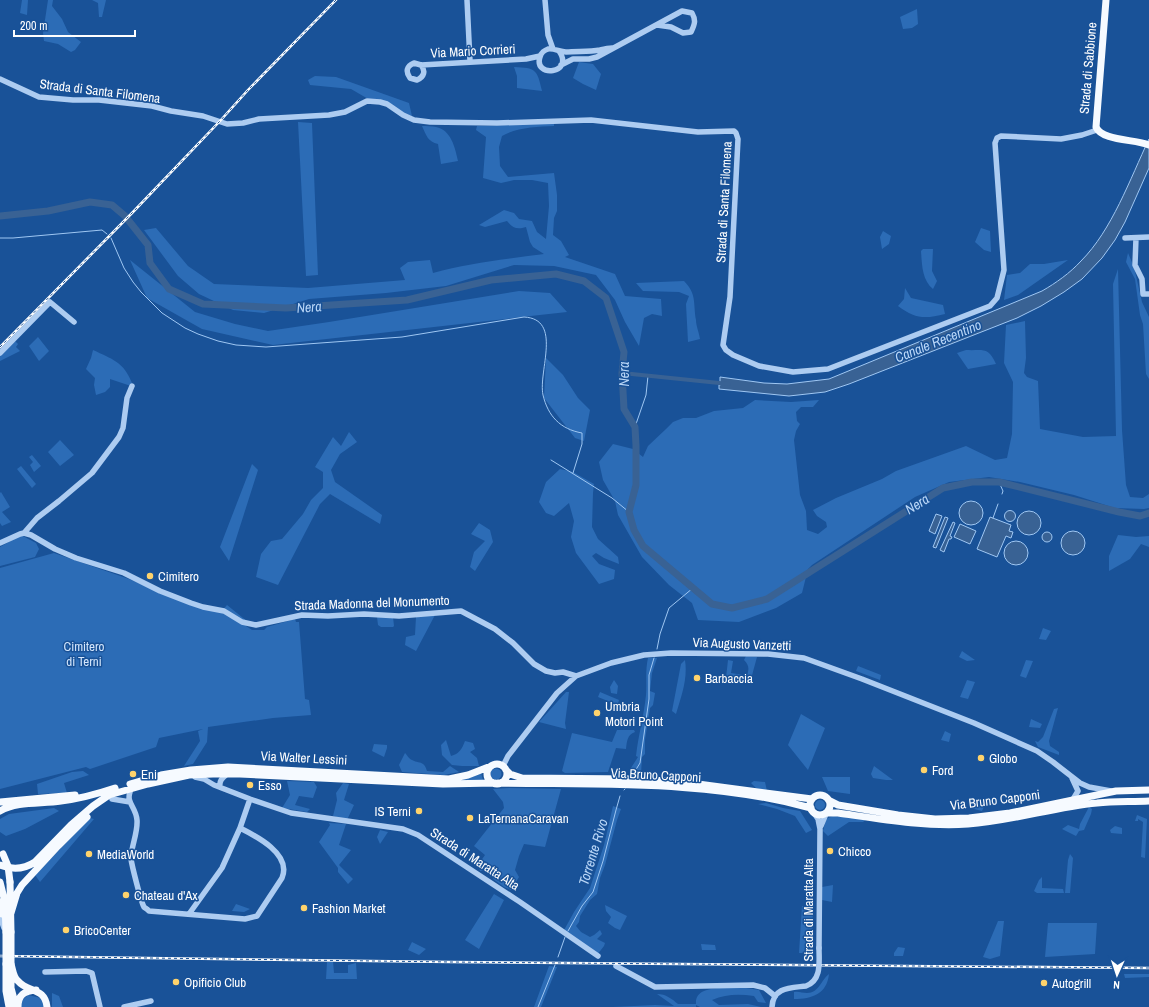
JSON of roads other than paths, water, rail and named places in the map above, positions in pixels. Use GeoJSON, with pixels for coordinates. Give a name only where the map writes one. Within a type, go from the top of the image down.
{"type":"FeatureCollection","features":[{"type":"Feature","properties":{"kind":"main road","name":"Strada di Sabbione"},"geometry":{"type":"LineString","coordinates":[[1106,0],[1096,122],[1097,130],[1113,138],[1146,144]]}},
{"type":"Feature","properties":{"kind":"main road"},"geometry":{"type":"LineString","coordinates":[[497,764],[504,768],[505,778],[497,783],[490,780],[487,775],[491,766],[497,764]]}},
{"type":"Feature","properties":{"kind":"main road","name":"Via Walter Lessini"},"geometry":{"type":"LineString","coordinates":[[0,811],[11,806],[60,802],[88,797],[161,775],[191,770],[448,779],[468,775],[491,766]]}},
{"type":"Feature","properties":{"kind":"main road","name":"Via Bruno Capponi"},"geometry":{"type":"LineString","coordinates":[[504,768],[510,774],[522,778],[636,779],[683,782],[812,799],[817,795],[822,795],[838,805],[898,815],[935,819],[976,817],[1010,813],[1116,791],[1149,790]]}},
{"type":"Feature","properties":{"kind":"main road","name":"Via Walter Lessini"},"geometry":{"type":"LineString","coordinates":[[0,865],[16,869],[30,866],[71,825],[98,802],[109,795],[148,784],[189,775],[213,774],[228,771],[443,784],[497,783]]}},
{"type":"Feature","properties":{"kind":"main road","name":"Via Bruno Capponi"},"geometry":{"type":"LineString","coordinates":[[497,783],[683,787],[760,798],[812,811],[819,816],[838,813],[924,824],[966,824],[1003,820],[1071,807],[1115,802],[1149,801]]}},
{"type":"Feature","properties":{"kind":"main road","name":"Via Walter Lessini"},"geometry":{"type":"LineString","coordinates":[[5,914],[22,885],[97,808],[112,799],[148,784]]}},
{"type":"Feature","properties":{"kind":"main road","name":"Via Walter Lessini"},"geometry":{"type":"LineString","coordinates":[[0,802],[71,795],[116,788]]}},
{"type":"Feature","properties":{"kind":"main road"},"geometry":{"type":"LineString","coordinates":[[1115,802],[1112,797],[1116,791]]}},
{"type":"Feature","properties":{"kind":"main road"},"geometry":{"type":"LineString","coordinates":[[812,799],[810,803],[812,811]]}},
{"type":"Feature","properties":{"kind":"main road"},"geometry":{"type":"LineString","coordinates":[[827,814],[831,807],[830,801]]}},
{"type":"Feature","properties":{"kind":"main road"},"geometry":{"type":"LineString","coordinates":[[1,852],[8,866],[10,882],[5,914]]}},
{"type":"Feature","properties":{"kind":"main road"},"geometry":{"type":"LineString","coordinates":[[0,882],[4,896],[8,932],[6,991],[9,1007]]}},
{"type":"Feature","properties":{"kind":"main road"},"geometry":{"type":"LineString","coordinates":[[0,902],[5,914]]}},
{"type":"Feature","properties":{"kind":"main road"},"geometry":{"type":"LineString","coordinates":[[0,979],[8,964]]}},
{"type":"Feature","properties":{"kind":"main road"},"geometry":{"type":"LineString","coordinates":[[8,964],[20,984],[36,990],[44,997],[47,1007]]}},
{"type":"Feature","properties":{"kind":"main road"},"geometry":{"type":"LineString","coordinates":[[8,964],[10,988],[17,1007]]}},
{"type":"Feature","properties":{"kind":"main road"},"geometry":{"type":"LineString","coordinates":[[17,1007],[21,995],[27,991],[36,990]]}},
{"type":"Feature","properties":{"kind":"street"},"geometry":{"type":"LineString","coordinates":[[467,0],[470,61]]}},
{"type":"Feature","properties":{"kind":"street"},"geometry":{"type":"LineString","coordinates":[[541,67],[539,62],[540,56],[544,50],[548,35],[545,0]]}},
{"type":"Feature","properties":{"kind":"street","name":"Via Mario Corrieri"},"geometry":{"type":"LineString","coordinates":[[526,59],[546,71],[552,72],[558,70],[561,65],[573,59],[590,59],[597,57],[682,11],[692,13],[695,18],[695,24],[691,32],[683,33],[671,27],[657,25]]}},
{"type":"Feature","properties":{"kind":"street"},"geometry":{"type":"LineString","coordinates":[[548,35],[556,50],[562,56],[563,60],[561,65]]}},
{"type":"Feature","properties":{"kind":"street","name":"Via Mario Corrieri"},"geometry":{"type":"LineString","coordinates":[[544,50],[588,51],[615,47]]}},
{"type":"Feature","properties":{"kind":"street"},"geometry":{"type":"LineString","coordinates":[[588,51],[590,59]]}},
{"type":"Feature","properties":{"kind":"street","name":"Via Mario Corrieri"},"geometry":{"type":"LineString","coordinates":[[421,65],[526,59],[540,56]]}},
{"type":"Feature","properties":{"kind":"street","name":"Strada di Santa Filomena"},"geometry":{"type":"LineString","coordinates":[[0,79],[39,97],[73,100],[99,100],[152,106],[171,111],[203,116],[227,124],[243,123],[259,119],[329,115],[345,112],[367,101],[387,104],[403,115],[414,120],[430,122],[497,123],[591,120],[698,132],[734,131],[738,139],[730,297],[723,345],[726,350],[733,355],[759,366],[794,372],[828,369],[990,306],[997,298],[1004,270],[995,143],[997,138],[1001,136],[1061,139],[1082,135],[1097,130]]}},
{"type":"Feature","properties":{"kind":"street"},"geometry":{"type":"LineString","coordinates":[[1125,238],[1149,237]]}},
{"type":"Feature","properties":{"kind":"street"},"geometry":{"type":"LineString","coordinates":[[1136,238],[1135,265],[1142,279],[1143,294],[1149,294]]}},
{"type":"Feature","properties":{"kind":"street"},"geometry":{"type":"LineString","coordinates":[[1142,279],[1149,279]]}},
{"type":"Feature","properties":{"kind":"street"},"geometry":{"type":"LineString","coordinates":[[0,354],[50,302],[74,322]]}},
{"type":"Feature","properties":{"kind":"street"},"geometry":{"type":"LineString","coordinates":[[0,543],[24,533],[37,518],[92,472],[120,437],[123,428],[127,398],[132,386]]}},
{"type":"Feature","properties":{"kind":"street","name":"Strada Madonna del Monumento"},"geometry":{"type":"LineString","coordinates":[[24,533],[31,535],[55,549],[76,558],[131,576],[191,603],[224,611],[242,622],[249,624],[256,625],[302,615],[328,616],[364,614],[399,616],[462,611],[495,629],[513,643],[534,664],[546,671],[562,672],[576,676]]}},
{"type":"Feature","properties":{"kind":"street","name":"Via Augusto Vanzetti"},"geometry":{"type":"LineString","coordinates":[[504,768],[508,756],[557,693],[576,676],[611,663],[644,655],[671,653],[768,654],[804,658],[862,679],[994,731],[1037,751],[1072,778],[1089,787],[1116,791]]}},
{"type":"Feature","properties":{"kind":"street"},"geometry":{"type":"LineString","coordinates":[[213,774],[212,780],[217,786],[222,777],[228,771]]}},
{"type":"Feature","properties":{"kind":"street","name":"Strada di Maratta Alta"},"geometry":{"type":"LineString","coordinates":[[189,775],[204,779],[217,786],[250,799],[291,813],[403,829],[418,835],[507,893],[598,956]]}},
{"type":"Feature","properties":{"kind":"street"},"geometry":{"type":"LineString","coordinates":[[1072,778],[1078,791],[1072,801]]}},
{"type":"Feature","properties":{"kind":"street"},"geometry":{"type":"LineString","coordinates":[[130,792],[130,802],[134,808],[137,822],[131,859],[144,907],[149,911],[245,919],[257,916],[282,878],[284,872],[283,866],[272,848],[259,838],[240,828]]}},
{"type":"Feature","properties":{"kind":"street"},"geometry":{"type":"LineString","coordinates":[[112,799],[130,802]]}},
{"type":"Feature","properties":{"kind":"street"},"geometry":{"type":"LineString","coordinates":[[189,914],[222,868],[240,828],[250,799]]}},
{"type":"Feature","properties":{"kind":"street"},"geometry":{"type":"LineString","coordinates":[[812,811],[818,819],[820,829]]}},
{"type":"Feature","properties":{"kind":"street"},"geometry":{"type":"LineString","coordinates":[[820,829],[827,814]]}},
{"type":"Feature","properties":{"kind":"street","name":"Strada di Maratta Alta"},"geometry":{"type":"LineString","coordinates":[[775,996],[780,990],[806,986],[813,981],[819,972],[820,829]]}},
{"type":"Feature","properties":{"kind":"street"},"geometry":{"type":"LineString","coordinates":[[616,966],[655,987],[753,985],[765,988],[775,996],[772,1007]]}},
{"type":"Feature","properties":{"kind":"street"},"geometry":{"type":"LineString","coordinates":[[45,972],[86,971],[92,973],[100,1007]]}},
{"type":"Feature","properties":{"kind":"street"},"geometry":{"type":"LineString","coordinates":[[124,1007],[151,1001]]}},
{"type":"Feature","properties":{"kind":"water"},"geometry":{"type":"Polygon","coordinates":[[[1149,139],[1149,168],[1125,222],[1115,240],[1102,258],[1082,279],[1041,306],[1017,318],[825,392],[789,396],[719,389],[719,385],[724,384],[720,382],[720,377],[764,383],[787,384],[829,379],[1042,291],[1063,278],[1077,265],[1102,234],[1120,203],[1149,139]]]}},
{"type":"Feature","properties":{"kind":"water"},"geometry":{"type":"Polygon","coordinates":[[[971,501],[979,505],[983,513],[979,521],[971,525],[963,521],[959,513],[963,505],[971,501]]]}},
{"type":"Feature","properties":{"kind":"water"},"geometry":{"type":"Polygon","coordinates":[[[1008,511],[1012,511],[1014,512],[1014,520],[1008,521],[1005,518],[1005,514],[1008,511]]]}},
{"type":"Feature","properties":{"kind":"water"},"geometry":{"type":"Polygon","coordinates":[[[1029,511],[1037,515],[1041,523],[1037,531],[1029,535],[1021,531],[1017,523],[1021,515],[1029,511]]]}},
{"type":"Feature","properties":{"kind":"water"},"geometry":{"type":"Polygon","coordinates":[[[936,514],[942,516],[935,534],[929,531],[936,514]]]}},
{"type":"Feature","properties":{"kind":"water"},"geometry":{"type":"Polygon","coordinates":[[[945,517],[948,518],[936,548],[933,547],[945,517]]]}},
{"type":"Feature","properties":{"kind":"water"},"geometry":{"type":"Polygon","coordinates":[[[990,517],[1011,525],[1009,531],[1013,532],[1011,538],[1006,536],[997,557],[977,549],[990,517]]]}},
{"type":"Feature","properties":{"kind":"water"},"geometry":{"type":"Polygon","coordinates":[[[953,522],[955,523],[950,536],[952,537],[949,539],[944,552],[940,550],[953,522]]]}},
{"type":"Feature","properties":{"kind":"water"},"geometry":{"type":"Polygon","coordinates":[[[960,524],[976,531],[970,544],[954,537],[960,524]]]}},
{"type":"Feature","properties":{"kind":"water"},"geometry":{"type":"Polygon","coordinates":[[[1073,531],[1081,535],[1085,543],[1081,551],[1073,555],[1065,551],[1061,543],[1065,535],[1073,531]]]}},
{"type":"Feature","properties":{"kind":"water"},"geometry":{"type":"Polygon","coordinates":[[[1045,532],[1049,532],[1051,533],[1051,541],[1045,542],[1042,539],[1042,535],[1045,532]]]}},
{"type":"Feature","properties":{"kind":"water"},"geometry":{"type":"Polygon","coordinates":[[[1016,541],[1024,545],[1028,553],[1024,561],[1016,565],[1008,561],[1004,553],[1008,545],[1016,541]]]}},
{"type":"Feature","properties":{"kind":"waterway","name":"Canale Recentino"},"geometry":{"type":"LineString","coordinates":[[0,216],[48,211],[90,202],[112,205],[125,216],[148,245],[150,263],[169,289],[203,304],[286,308],[407,300],[491,280],[556,274],[584,281],[606,298],[624,352],[622,373],[624,409],[635,427],[636,485],[629,512],[634,530],[643,546],[712,604],[732,608],[767,599],[943,488],[972,482],[999,482],[1119,512],[1140,516],[1149,513]]}},
{"type":"Feature","properties":{"kind":"waterway"},"geometry":{"type":"LineString","coordinates":[[0,238],[102,230],[107,234]]}},
{"type":"Feature","properties":{"kind":"waterway"},"geometry":{"type":"LineString","coordinates":[[111,238],[124,268],[133,282],[162,313],[185,328],[198,334],[236,345],[266,347],[402,337],[524,317],[536,320],[543,327],[546,336],[542,385],[545,402],[552,415],[561,425],[582,433],[582,444],[573,473]]}},
{"type":"Feature","properties":{"kind":"waterway","name":"Canale Recentino"},"geometry":{"type":"LineString","coordinates":[[622,373],[729,384]]}},
{"type":"Feature","properties":{"kind":"waterway","name":"Canale Recentino"},"geometry":{"type":"LineString","coordinates":[[635,427],[646,395],[648,376]]}},
{"type":"Feature","properties":{"kind":"waterway"},"geometry":{"type":"LineString","coordinates":[[551,460],[612,498],[629,512]]}},
{"type":"Feature","properties":{"kind":"waterway"},"geometry":{"type":"LineString","coordinates":[[999,482],[1003,491],[1002,494]]}},
{"type":"Feature","properties":{"kind":"waterway"},"geometry":{"type":"LineString","coordinates":[[993,518],[998,504]]}},
{"type":"Feature","properties":{"kind":"waterway","name":"Torrente Rivo"},"geometry":{"type":"LineString","coordinates":[[657,649],[660,634],[669,608],[693,588]]}},
{"type":"Feature","properties":{"kind":"waterway","name":"Torrente Rivo"},"geometry":{"type":"LineString","coordinates":[[632,776],[640,763],[649,699],[649,675],[654,658]]}},
{"type":"Feature","properties":{"kind":"waterway","name":"Torrente Rivo"},"geometry":{"type":"LineString","coordinates":[[568,931],[582,906],[593,892],[603,861],[620,796]]}},
{"type":"Feature","properties":{"kind":"waterway","name":"Torrente Rivo"},"geometry":{"type":"LineString","coordinates":[[558,957],[565,937]]}},
{"type":"Feature","properties":{"kind":"waterway","name":"Torrente Rivo"},"geometry":{"type":"LineString","coordinates":[[538,1007],[555,965]]}},
{"type":"Feature","properties":{"kind":"railway"},"geometry":{"type":"LineString","coordinates":[[0,347],[133,212],[248,90],[336,0]]}},
{"type":"Feature","properties":{"kind":"railway"},"geometry":{"type":"LineString","coordinates":[[0,956],[450,962],[1149,968]]}},
{"type":"Feature","properties":{"kind":"place","name":"Cimitero"},"geometry":{"type":"Point","coordinates":[150,576]}},
{"type":"Feature","properties":{"kind":"place","name":"Barbaccia"},"geometry":{"type":"Point","coordinates":[697,678]}},
{"type":"Feature","properties":{"kind":"place","name":"Umbria Motori Point"},"geometry":{"type":"Point","coordinates":[597,713]}},
{"type":"Feature","properties":{"kind":"place","name":"Globo"},"geometry":{"type":"Point","coordinates":[981,758]}},
{"type":"Feature","properties":{"kind":"place","name":"Ford"},"geometry":{"type":"Point","coordinates":[924,770]}},
{"type":"Feature","properties":{"kind":"place","name":"Eni"},"geometry":{"type":"Point","coordinates":[133,774]}},
{"type":"Feature","properties":{"kind":"place","name":"Esso"},"geometry":{"type":"Point","coordinates":[250,785]}},
{"type":"Feature","properties":{"kind":"place","name":"IS Terni"},"geometry":{"type":"Point","coordinates":[419,811]}},
{"type":"Feature","properties":{"kind":"place","name":"LaTernanaCaravan"},"geometry":{"type":"Point","coordinates":[470,818]}},
{"type":"Feature","properties":{"kind":"place","name":"Chicco"},"geometry":{"type":"Point","coordinates":[830,851]}},
{"type":"Feature","properties":{"kind":"place","name":"MediaWorld"},"geometry":{"type":"Point","coordinates":[89,854]}},
{"type":"Feature","properties":{"kind":"place","name":"Chateau d'Ax"},"geometry":{"type":"Point","coordinates":[126,895]}},
{"type":"Feature","properties":{"kind":"place","name":"Fashion Market"},"geometry":{"type":"Point","coordinates":[304,908]}},
{"type":"Feature","properties":{"kind":"place","name":"BricoCenter"},"geometry":{"type":"Point","coordinates":[66,930]}},
{"type":"Feature","properties":{"kind":"place","name":"Opificio Club"},"geometry":{"type":"Point","coordinates":[176,982]}},
{"type":"Feature","properties":{"kind":"place","name":"Autogrill"},"geometry":{"type":"Point","coordinates":[1044,983]}},
{"type":"Feature","properties":{"kind":"water label","name":"Nera"},"geometry":{"type":"Point","coordinates":[309,307]}},
{"type":"Feature","properties":{"kind":"water label","name":"Nera"},"geometry":{"type":"Point","coordinates":[624,374]}},
{"type":"Feature","properties":{"kind":"water label","name":"Nera"},"geometry":{"type":"Point","coordinates":[917,504]}},
{"type":"Feature","properties":{"kind":"park label","name":"Cimitero di Terni"},"geometry":{"type":"Point","coordinates":[84,654]}}]}
